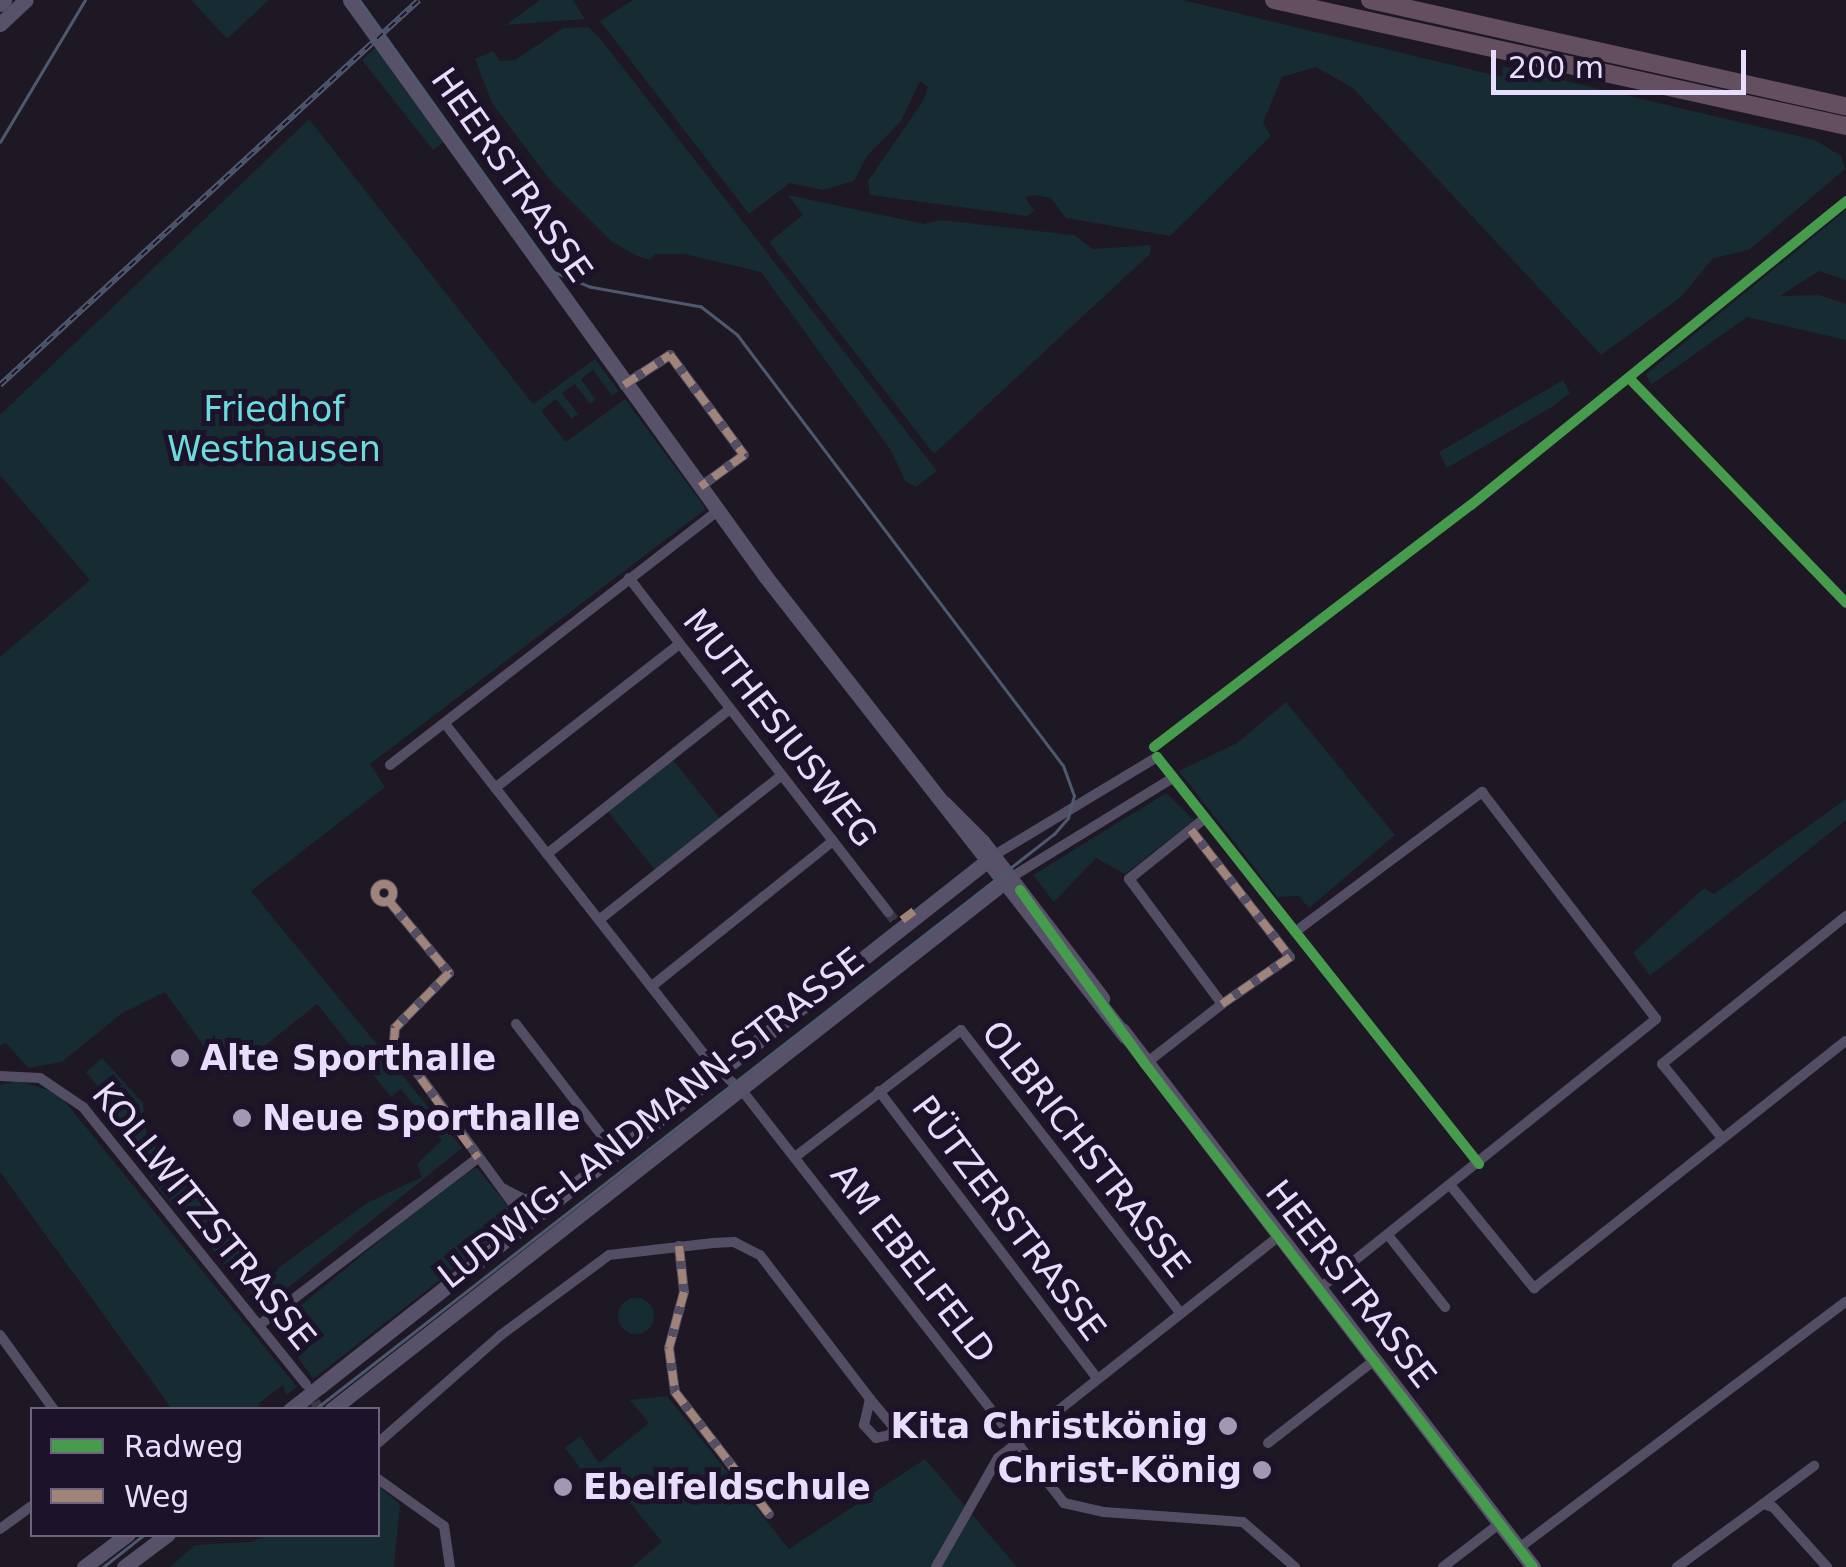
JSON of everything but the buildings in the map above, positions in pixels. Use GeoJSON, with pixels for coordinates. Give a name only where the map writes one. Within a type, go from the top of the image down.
{"type":"FeatureCollection","features":[{"type":"Feature","properties":{"kind":"highway"},"geometry":{"type":"LineString","coordinates":[[1274,0],[1846,126]]}},
{"type":"Feature","properties":{"kind":"highway"},"geometry":{"type":"LineString","coordinates":[[1370,0],[1846,106]]}},
{"type":"Feature","properties":{"kind":"main road"},"geometry":{"type":"LineString","coordinates":[[0,24],[26,0]]}},
{"type":"Feature","properties":{"kind":"main road","name":"HEERSTRASSE"},"geometry":{"type":"LineString","coordinates":[[350,0],[717,511],[923,783],[1007,881],[1533,1567]]}},
{"type":"Feature","properties":{"kind":"main road","name":"LUDWIG-LANDMANN-STRASSE"},"geometry":{"type":"LineString","coordinates":[[293,1407],[309,1390],[565,1196],[712,1064],[894,921],[989,860]]}},
{"type":"Feature","properties":{"kind":"main road","name":"LUDWIG-LANDMANN-STRASSE"},"geometry":{"type":"LineString","coordinates":[[334,1407],[739,1086],[1007,881]]}},
{"type":"Feature","properties":{"kind":"main road"},"geometry":{"type":"LineString","coordinates":[[84,1567],[124,1537]]}},
{"type":"Feature","properties":{"kind":"main road"},"geometry":{"type":"LineString","coordinates":[[124,1567],[164,1537]]}},
{"type":"Feature","properties":{"kind":"street"},"geometry":{"type":"LineString","coordinates":[[624,385],[670,355],[744,455],[700,487]]}},
{"type":"Feature","properties":{"kind":"street"},"geometry":{"type":"LineString","coordinates":[[390,764],[446,725],[717,511]]}},
{"type":"Feature","properties":{"kind":"street","name":"MUTHESIUSWEG"},"geometry":{"type":"LineString","coordinates":[[629,578],[894,921]]}},
{"type":"Feature","properties":{"kind":"street"},"geometry":{"type":"LineString","coordinates":[[495,788],[678,644]]}},
{"type":"Feature","properties":{"kind":"street"},"geometry":{"type":"LineString","coordinates":[[547,854],[730,708]]}},
{"type":"Feature","properties":{"kind":"street","name":"AM EBELFELD"},"geometry":{"type":"LineString","coordinates":[[446,725],[712,1064],[739,1086],[1064,1503],[1104,1512],[1243,1522],[1295,1567]]}},
{"type":"Feature","properties":{"kind":"street"},"geometry":{"type":"LineString","coordinates":[[989,860],[1157,757],[1479,1164]]}},
{"type":"Feature","properties":{"kind":"street"},"geometry":{"type":"LineString","coordinates":[[598,920],[782,775]]}},
{"type":"Feature","properties":{"kind":"street"},"geometry":{"type":"LineString","coordinates":[[1007,881],[1171,779]]}},
{"type":"Feature","properties":{"kind":"street"},"geometry":{"type":"LineString","coordinates":[[1295,932],[1482,792],[1656,1019],[1320,1288]]}},
{"type":"Feature","properties":{"kind":"street"},"geometry":{"type":"LineString","coordinates":[[1204,819],[1129,879],[1222,1004]]}},
{"type":"Feature","properties":{"kind":"street"},"geometry":{"type":"LineString","coordinates":[[1145,1064],[1290,957],[1191,830]]}},
{"type":"Feature","properties":{"kind":"street"},"geometry":{"type":"LineString","coordinates":[[652,986],[833,842]]}},
{"type":"Feature","properties":{"kind":"street"},"geometry":{"type":"LineString","coordinates":[[389,901],[449,973],[395,1028],[394,1041],[519,1212],[506,1242]]}},
{"type":"Feature","properties":{"kind":"street"},"geometry":{"type":"LineString","coordinates":[[1722,1138],[1662,1064],[1846,916]]}},
{"type":"Feature","properties":{"kind":"street","name":"LUDWIG-LANDMANN-STRASSE"},"geometry":{"type":"LineString","coordinates":[[516,1024],[616,1154]]}},
{"type":"Feature","properties":{"kind":"street","name":"OLBRICHSTRASSE"},"geometry":{"type":"LineString","coordinates":[[946,1038],[960,1030],[1180,1312]]}},
{"type":"Feature","properties":{"kind":"street","name":"PÜTZERSTRASSE"},"geometry":{"type":"LineString","coordinates":[[795,1157],[946,1038]]}},
{"type":"Feature","properties":{"kind":"street"},"geometry":{"type":"LineString","coordinates":[[1452,1186],[1534,1288],[1846,1040]]}},
{"type":"Feature","properties":{"kind":"street","name":"KOLLWITZSTRASSE"},"geometry":{"type":"LineString","coordinates":[[0,1076],[40,1078],[84,1107],[262,1323],[309,1390]]}},
{"type":"Feature","properties":{"kind":"street","name":"PÜTZERSTRASSE"},"geometry":{"type":"LineString","coordinates":[[879,1091],[1096,1377]]}},
{"type":"Feature","properties":{"kind":"street"},"geometry":{"type":"LineString","coordinates":[[262,1323],[478,1158]]}},
{"type":"Feature","properties":{"kind":"street"},"geometry":{"type":"LineString","coordinates":[[504,1189],[534,1200],[565,1196]]}},
{"type":"Feature","properties":{"kind":"street"},"geometry":{"type":"LineString","coordinates":[[936,1567],[998,1458],[1096,1377],[1280,1236]]}},
{"type":"Feature","properties":{"kind":"street"},"geometry":{"type":"LineString","coordinates":[[1388,1236],[1445,1306]]}},
{"type":"Feature","properties":{"kind":"street"},"geometry":{"type":"LineString","coordinates":[[380,1441],[501,1336],[610,1255],[679,1246],[749,1246],[870,1400]]}},
{"type":"Feature","properties":{"kind":"street"},"geometry":{"type":"LineString","coordinates":[[679,1246],[684,1292],[669,1348],[676,1392],[769,1514]]}},
{"type":"Feature","properties":{"kind":"street"},"geometry":{"type":"LineString","coordinates":[[1519,1548],[1846,1302]]}},
{"type":"Feature","properties":{"kind":"street"},"geometry":{"type":"LineString","coordinates":[[0,1335],[52,1407]]}},
{"type":"Feature","properties":{"kind":"street"},"geometry":{"type":"LineString","coordinates":[[1268,1443],[1376,1359]]}},
{"type":"Feature","properties":{"kind":"street"},"geometry":{"type":"LineString","coordinates":[[1676,1567],[1814,1466]]}},
{"type":"Feature","properties":{"kind":"street"},"geometry":{"type":"LineString","coordinates":[[380,1480],[444,1526],[450,1567]]}},
{"type":"Feature","properties":{"kind":"street"},"geometry":{"type":"LineString","coordinates":[[1763,1504],[1773,1507],[1827,1567]]}},
{"type":"Feature","properties":{"kind":"street"},"geometry":{"type":"LineString","coordinates":[[0,1529],[30,1507]]}},
{"type":"Feature","properties":{"kind":"street"},"geometry":{"type":"LineString","coordinates":[[1447,1563],[1500,1524]]}},
{"type":"Feature","properties":{"kind":"green space"},"geometry":{"type":"Polygon","coordinates":[[[191,0],[269,0],[227,39],[191,0]]]}},
{"type":"Feature","properties":{"kind":"green space"},"geometry":{"type":"Polygon","coordinates":[[[540,0],[573,0],[585,19],[506,25],[540,0]]]}},
{"type":"Feature","properties":{"kind":"green space"},"geometry":{"type":"Polygon","coordinates":[[[633,0],[1183,0],[1502,77],[1503,66],[1815,140],[1841,156],[1845,169],[1749,250],[1713,258],[1681,297],[1601,355],[1353,88],[1316,67],[1282,77],[1263,123],[1271,136],[1170,236],[1066,218],[1051,198],[1034,195],[1025,197],[1034,211],[1027,216],[870,195],[868,181],[923,101],[928,87],[920,81],[901,121],[867,156],[854,181],[823,190],[790,183],[749,214],[600,21],[633,0]]]}},
{"type":"Feature","properties":{"kind":"green space"},"geometry":{"type":"Polygon","coordinates":[[[588,27],[937,471],[916,487],[906,482],[890,449],[761,272],[684,254],[655,254],[650,260],[612,242],[550,180],[492,103],[475,59],[493,51],[500,61],[515,60],[563,28],[588,27]]]}},
{"type":"Feature","properties":{"kind":"green space"},"geometry":{"type":"Polygon","coordinates":[[[376,47],[445,141],[433,150],[362,60],[376,47]]]}},
{"type":"Feature","properties":{"kind":"green space","name":"Friedhof Westhausen"},"geometry":{"type":"Polygon","coordinates":[[[309,119],[533,404],[595,359],[619,391],[612,396],[593,370],[581,379],[596,400],[590,404],[575,384],[562,393],[578,414],[572,419],[556,399],[541,411],[566,442],[625,399],[706,509],[370,764],[385,787],[251,891],[462,1148],[264,1307],[161,1192],[124,1140],[117,1110],[86,1072],[102,1058],[143,1103],[147,1137],[262,1280],[367,1203],[422,1177],[417,1164],[442,1140],[401,1089],[391,1097],[317,1004],[226,1077],[165,992],[121,1014],[62,1062],[28,1068],[6,1043],[0,1046],[0,657],[90,580],[0,475],[0,415],[309,119]]]}},
{"type":"Feature","properties":{"kind":"green space"},"geometry":{"type":"Polygon","coordinates":[[[788,195],[924,224],[941,220],[1074,235],[1093,249],[1151,245],[1150,254],[934,454],[769,242],[803,215],[788,195]]]}},
{"type":"Feature","properties":{"kind":"green space"},"geometry":{"type":"Polygon","coordinates":[[[1846,210],[1846,280],[1819,271],[1780,296],[1819,295],[1846,304],[1846,340],[1747,317],[1651,385],[1646,374],[1846,210]]]}},
{"type":"Feature","properties":{"kind":"green space"},"geometry":{"type":"Polygon","coordinates":[[[1563,380],[1570,393],[1552,407],[1447,468],[1439,452],[1563,380]]]}},
{"type":"Feature","properties":{"kind":"green space"},"geometry":{"type":"Polygon","coordinates":[[[1286,702],[1395,835],[1309,908],[1299,896],[1277,897],[1179,771],[1237,743],[1286,702]]]}},
{"type":"Feature","properties":{"kind":"green space"},"geometry":{"type":"Polygon","coordinates":[[[672,759],[721,820],[657,872],[607,811],[672,759]]]}},
{"type":"Feature","properties":{"kind":"green space"},"geometry":{"type":"Polygon","coordinates":[[[1166,793],[1194,820],[1125,874],[1096,858],[1054,902],[1033,875],[1166,793]]]}},
{"type":"Feature","properties":{"kind":"green space"},"geometry":{"type":"Polygon","coordinates":[[[1846,799],[1846,820],[1650,976],[1633,953],[1704,888],[1714,894],[1846,799]]]}},
{"type":"Feature","properties":{"kind":"green space"},"geometry":{"type":"Polygon","coordinates":[[[18,1081],[58,1093],[297,1387],[286,1395],[283,1385],[259,1403],[260,1407],[171,1407],[0,1172],[0,1085],[18,1081]]]}},
{"type":"Feature","properties":{"kind":"green space"},"geometry":{"type":"Polygon","coordinates":[[[477,1168],[509,1207],[508,1227],[313,1379],[280,1331],[282,1321],[465,1170],[477,1168]]]}},
{"type":"Feature","properties":{"kind":"green space"},"geometry":{"type":"Polygon","coordinates":[[[636,1298],[649,1303],[654,1316],[649,1329],[636,1334],[623,1329],[618,1316],[623,1303],[636,1298]]]}},
{"type":"Feature","properties":{"kind":"green space"},"geometry":{"type":"Polygon","coordinates":[[[667,1396],[789,1549],[925,1459],[1017,1567],[632,1567],[662,1542],[609,1477],[596,1489],[565,1448],[580,1436],[599,1463],[649,1423],[630,1400],[667,1396]]]}},
{"type":"Feature","properties":{"kind":"green space"},"geometry":{"type":"Polygon","coordinates":[[[380,1488],[400,1504],[394,1567],[170,1567],[195,1545],[251,1542],[263,1537],[380,1537],[380,1488]]]}},
{"type":"Feature","properties":{"kind":"tunnel"},"geometry":{"type":"LineString","coordinates":[[888,912],[895,921]]}},
{"type":"Feature","properties":{"kind":"tunnel"},"geometry":{"type":"LineString","coordinates":[[308,1388],[318,1407]]}},
{"type":"Feature","properties":{"kind":"tram line"},"geometry":{"type":"LineString","coordinates":[[0,142],[85,0]]}},
{"type":"Feature","properties":{"kind":"tram line"},"geometry":{"type":"LineString","coordinates":[[318,1407],[1054,834],[1068,818],[1074,796],[1063,766],[737,335],[701,307],[590,287],[553,272],[359,0]]}},
{"type":"Feature","properties":{"kind":"tram line"},"geometry":{"type":"LineString","coordinates":[[103,1567],[141,1537]]}},
{"type":"Feature","properties":{"kind":"railway"},"geometry":{"type":"LineString","coordinates":[[0,385],[419,0]]}},
{"type":"Feature","properties":{"kind":"marked path"},"geometry":{"type":"LineString","coordinates":[[624,385],[670,355],[744,455],[700,487]]}},
{"type":"Feature","properties":{"kind":"marked path"},"geometry":{"type":"LineString","coordinates":[[1191,830],[1290,957],[1222,1004]]}},
{"type":"Feature","properties":{"kind":"marked path"},"geometry":{"type":"LineString","coordinates":[[384,884],[393,893],[384,902],[375,893],[384,884]]}},
{"type":"Feature","properties":{"kind":"marked path"},"geometry":{"type":"LineString","coordinates":[[389,901],[449,973],[395,1028],[394,1041],[478,1158]]}},
{"type":"Feature","properties":{"kind":"marked path"},"geometry":{"type":"LineString","coordinates":[[902,920],[914,911]]}},
{"type":"Feature","properties":{"kind":"marked path"},"geometry":{"type":"LineString","coordinates":[[679,1246],[684,1292],[669,1348],[675,1392],[769,1514]]}},
{"type":"Feature","properties":{"kind":"cycle path"},"geometry":{"type":"LineString","coordinates":[[1154,747],[1471,505],[1846,201]]}},
{"type":"Feature","properties":{"kind":"cycle path"},"geometry":{"type":"LineString","coordinates":[[1630,379],[1846,603]]}},
{"type":"Feature","properties":{"kind":"cycle path"},"geometry":{"type":"LineString","coordinates":[[1157,757],[1479,1164]]}},
{"type":"Feature","properties":{"kind":"cycle path"},"geometry":{"type":"LineString","coordinates":[[1020,890],[1145,1064],[1533,1567]]}},
{"type":"Feature","properties":{"kind":"place","name":"Alte Sporthalle"},"geometry":{"type":"Point","coordinates":[180,1058]}},
{"type":"Feature","properties":{"kind":"place","name":"Neue Sporthalle"},"geometry":{"type":"Point","coordinates":[242,1118]}},
{"type":"Feature","properties":{"kind":"place","name":"Kita Christkönig"},"geometry":{"type":"Point","coordinates":[1228,1426]}},
{"type":"Feature","properties":{"kind":"place","name":"Christ-König"},"geometry":{"type":"Point","coordinates":[1262,1470]}},
{"type":"Feature","properties":{"kind":"place","name":"Ebelfeldschule"},"geometry":{"type":"Point","coordinates":[563,1487]}}]}
